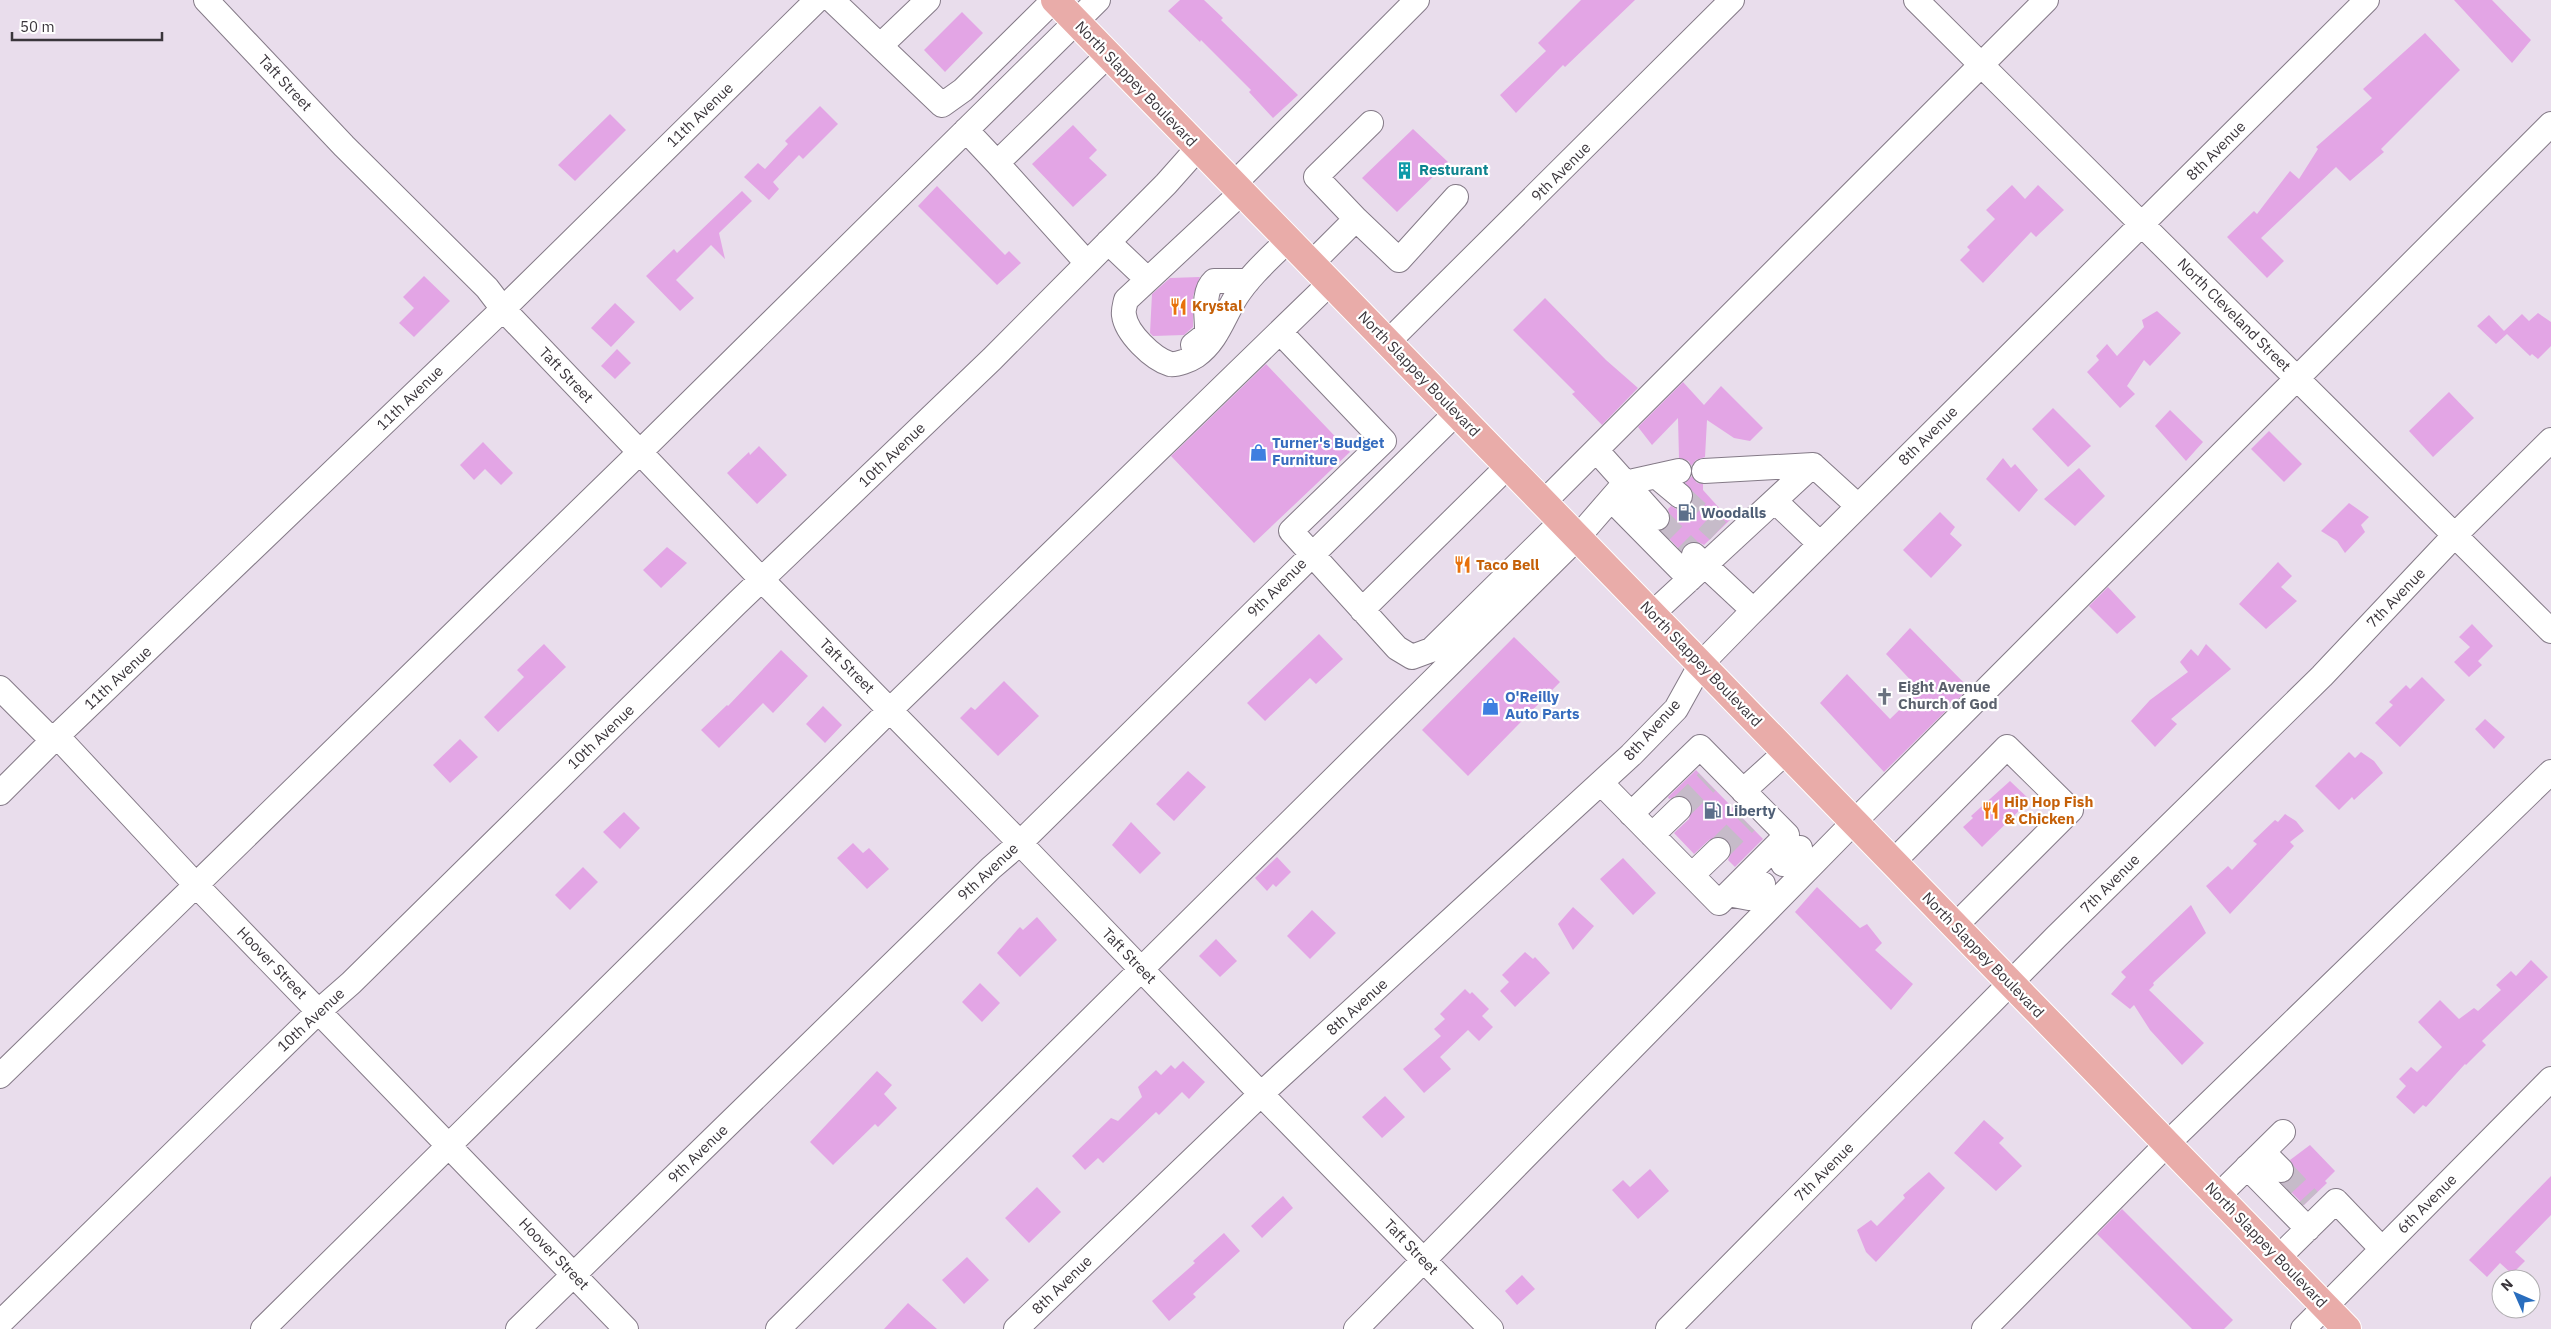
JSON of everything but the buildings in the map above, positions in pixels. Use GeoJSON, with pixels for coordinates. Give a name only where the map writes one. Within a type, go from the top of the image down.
{"type":"FeatureCollection","features":[{"type":"Feature","properties":{"kind":"main road","name":"North Slappey Boulevard"},"geometry":{"type":"LineString","coordinates":[[1054,0],[2347,1329]]}},
{"type":"Feature","properties":{"kind":"street","name":"Taft Street"},"geometry":{"type":"LineString","coordinates":[[206,0],[344,146],[486,288],[503,309],[763,581],[1020,842],[1261,1094],[1492,1329]]}},
{"type":"Feature","properties":{"kind":"street","name":"11th Avenue"},"geometry":{"type":"LineString","coordinates":[[0,793],[57,736],[503,309],[817,0]]}},
{"type":"Feature","properties":{"kind":"street"},"geometry":{"type":"LineString","coordinates":[[832,0],[942,105],[963,90],[1054,0]]}},
{"type":"Feature","properties":{"kind":"street"},"geometry":{"type":"LineString","coordinates":[[880,46],[928,0]]}},
{"type":"Feature","properties":{"kind":"street"},"geometry":{"type":"LineString","coordinates":[[0,1076],[640,452],[1098,0]]}},
{"type":"Feature","properties":{"kind":"street"},"geometry":{"type":"LineString","coordinates":[[1288,240],[1248,281],[1235,298],[1217,334],[1195,356],[1177,364],[1170,364],[1156,356],[1129,329],[1123,314],[1126,300],[1238,188],[1417,0]]}},
{"type":"Feature","properties":{"kind":"street","name":"9th Avenue"},"geometry":{"type":"LineString","coordinates":[[1388,342],[1732,0]]}},
{"type":"Feature","properties":{"kind":"street","name":"North Cleveland Street"},"geometry":{"type":"LineString","coordinates":[[1916,0],[2551,631]]}},
{"type":"Feature","properties":{"kind":"street"},"geometry":{"type":"LineString","coordinates":[[778,1329],[1142,969],[1561,520],[1596,450],[2046,0]]}},
{"type":"Feature","properties":{"kind":"street","name":"8th Avenue"},"geometry":{"type":"LineString","coordinates":[[1016,1329],[1261,1094],[1601,783],[1676,708],[1701,664],[1753,610],[2367,0]]}},
{"type":"Feature","properties":{"kind":"street"},"geometry":{"type":"LineString","coordinates":[[997,163],[1108,54]]}},
{"type":"Feature","properties":{"kind":"street"},"geometry":{"type":"LineString","coordinates":[[1371,123],[1316,177],[1399,260],[1456,197]]}},
{"type":"Feature","properties":{"kind":"street"},"geometry":{"type":"LineString","coordinates":[[1601,783],[1719,903],[1728,894],[1801,848],[1854,822],[2551,124]]}},
{"type":"Feature","properties":{"kind":"street"},"geometry":{"type":"LineString","coordinates":[[966,130],[1087,263]]}},
{"type":"Feature","properties":{"kind":"street","name":"10th Avenue"},"geometry":{"type":"LineString","coordinates":[[0,1323],[763,581],[1087,263],[1198,148]]}},
{"type":"Feature","properties":{"kind":"street"},"geometry":{"type":"LineString","coordinates":[[1311,264],[1356,219]]}},
{"type":"Feature","properties":{"kind":"street"},"geometry":{"type":"LineString","coordinates":[[1108,242],[1147,279]]}},
{"type":"Feature","properties":{"kind":"street"},"geometry":{"type":"LineString","coordinates":[[263,1329],[890,710],[1330,283]]}},
{"type":"Feature","properties":{"kind":"street"},"geometry":{"type":"LineString","coordinates":[[1280,332],[1384,440],[1291,530],[1397,648],[1412,657],[1431,650],[1561,520],[1618,491],[1656,476],[1679,472]]}},
{"type":"Feature","properties":{"kind":"street","name":"9th Avenue"},"geometry":{"type":"LineString","coordinates":[[518,1329],[991,868],[1020,842],[1456,413]]}},
{"type":"Feature","properties":{"kind":"street","name":"7th Avenue"},"geometry":{"type":"LineString","coordinates":[[1668,1329],[2322,676],[2454,536],[2551,440]]}},
{"type":"Feature","properties":{"kind":"street"},"geometry":{"type":"LineString","coordinates":[[1596,450],[1618,491],[1696,567],[1753,610]]}},
{"type":"Feature","properties":{"kind":"street"},"geometry":{"type":"LineString","coordinates":[[1652,614],[1724,537],[1775,501],[1812,465]]}},
{"type":"Feature","properties":{"kind":"street"},"geometry":{"type":"LineString","coordinates":[[1704,472],[1812,465],[1858,506]]}},
{"type":"Feature","properties":{"kind":"street"},"geometry":{"type":"LineString","coordinates":[[1362,610],[1508,466]]}},
{"type":"Feature","properties":{"kind":"street"},"geometry":{"type":"LineString","coordinates":[[1656,476],[1680,496]]}},
{"type":"Feature","properties":{"kind":"street"},"geometry":{"type":"LineString","coordinates":[[1618,491],[1657,518]]}},
{"type":"Feature","properties":{"kind":"street"},"geometry":{"type":"LineString","coordinates":[[1775,501],[1820,544]]}},
{"type":"Feature","properties":{"kind":"street","name":"Hoover Street"},"geometry":{"type":"LineString","coordinates":[[0,688],[44,732],[57,736],[195,884],[626,1329]]}},
{"type":"Feature","properties":{"kind":"street"},"geometry":{"type":"LineString","coordinates":[[1631,814],[1700,747],[1714,775],[1743,791],[1753,815],[1801,848]]}},
{"type":"Feature","properties":{"kind":"street"},"geometry":{"type":"LineString","coordinates":[[1893,862],[2007,747],[2070,810],[1956,926]]}},
{"type":"Feature","properties":{"kind":"street"},"geometry":{"type":"LineString","coordinates":[[1743,791],[1786,752]]}},
{"type":"Feature","properties":{"kind":"street"},"geometry":{"type":"LineString","coordinates":[[1984,1329],[2167,1144],[2551,772]]}},
{"type":"Feature","properties":{"kind":"street"},"geometry":{"type":"LineString","coordinates":[[1652,836],[1679,809]]}},
{"type":"Feature","properties":{"kind":"street"},"geometry":{"type":"LineString","coordinates":[[1783,864],[1801,848]]}},
{"type":"Feature","properties":{"kind":"street"},"geometry":{"type":"LineString","coordinates":[[1356,1329],[1424,1261],[1801,848]]}},
{"type":"Feature","properties":{"kind":"street"},"geometry":{"type":"LineString","coordinates":[[1692,875],[1718,850]]}},
{"type":"Feature","properties":{"kind":"street"},"geometry":{"type":"LineString","coordinates":[[1728,894],[1749,898],[1763,884]]}},
{"type":"Feature","properties":{"kind":"street","name":"6th Avenue"},"geometry":{"type":"LineString","coordinates":[[2303,1329],[2551,1079]]}},
{"type":"Feature","properties":{"kind":"street"},"geometry":{"type":"LineString","coordinates":[[2218,1196],[2283,1132]]}},
{"type":"Feature","properties":{"kind":"street"},"geometry":{"type":"LineString","coordinates":[[2255,1160],[2314,1214]]}},
{"type":"Feature","properties":{"kind":"street"},"geometry":{"type":"LineString","coordinates":[[2255,1160],[2280,1170]]}},
{"type":"Feature","properties":{"kind":"street"},"geometry":{"type":"LineString","coordinates":[[2278,1258],[2314,1214],[2336,1202],[2382,1249]]}},
{"type":"Feature","properties":{"kind":"tunnel"},"geometry":{"type":"LineString","coordinates":[[1680,496],[1718,531]]}},
{"type":"Feature","properties":{"kind":"tunnel"},"geometry":{"type":"LineString","coordinates":[[1657,518],[1694,555]]}},
{"type":"Feature","properties":{"kind":"tunnel"},"geometry":{"type":"LineString","coordinates":[[1679,809],[1707,782]]}},
{"type":"Feature","properties":{"kind":"tunnel"},"geometry":{"type":"LineString","coordinates":[[1718,850],[1746,822]]}},
{"type":"Feature","properties":{"kind":"tunnel"},"geometry":{"type":"LineString","coordinates":[[2281,1170],[2309,1200]]}},
{"type":"Feature","properties":{"kind":"place","name":"Resturant"},"geometry":{"type":"Point","coordinates":[1405,170]}},
{"type":"Feature","properties":{"kind":"place","name":"Krystal"},"geometry":{"type":"Point","coordinates":[1178,306]}},
{"type":"Feature","properties":{"kind":"place","name":"Turner's Budget Furniture"},"geometry":{"type":"Point","coordinates":[1258,452]}},
{"type":"Feature","properties":{"kind":"place","name":"Woodalls"},"geometry":{"type":"Point","coordinates":[1687,513]}},
{"type":"Feature","properties":{"kind":"place","name":"Taco Bell"},"geometry":{"type":"Point","coordinates":[1462,565]}},
{"type":"Feature","properties":{"kind":"place","name":"Eight Avenue Church of God"},"geometry":{"type":"Point","coordinates":[1884,696]}},
{"type":"Feature","properties":{"kind":"place","name":"O'Reilly Auto Parts"},"geometry":{"type":"Point","coordinates":[1491,706]}},
{"type":"Feature","properties":{"kind":"place","name":"Liberty"},"geometry":{"type":"Point","coordinates":[1712,811]}},
{"type":"Feature","properties":{"kind":"place","name":"Hip Hop Fish & Chicken"},"geometry":{"type":"Point","coordinates":[1990,811]}}]}
